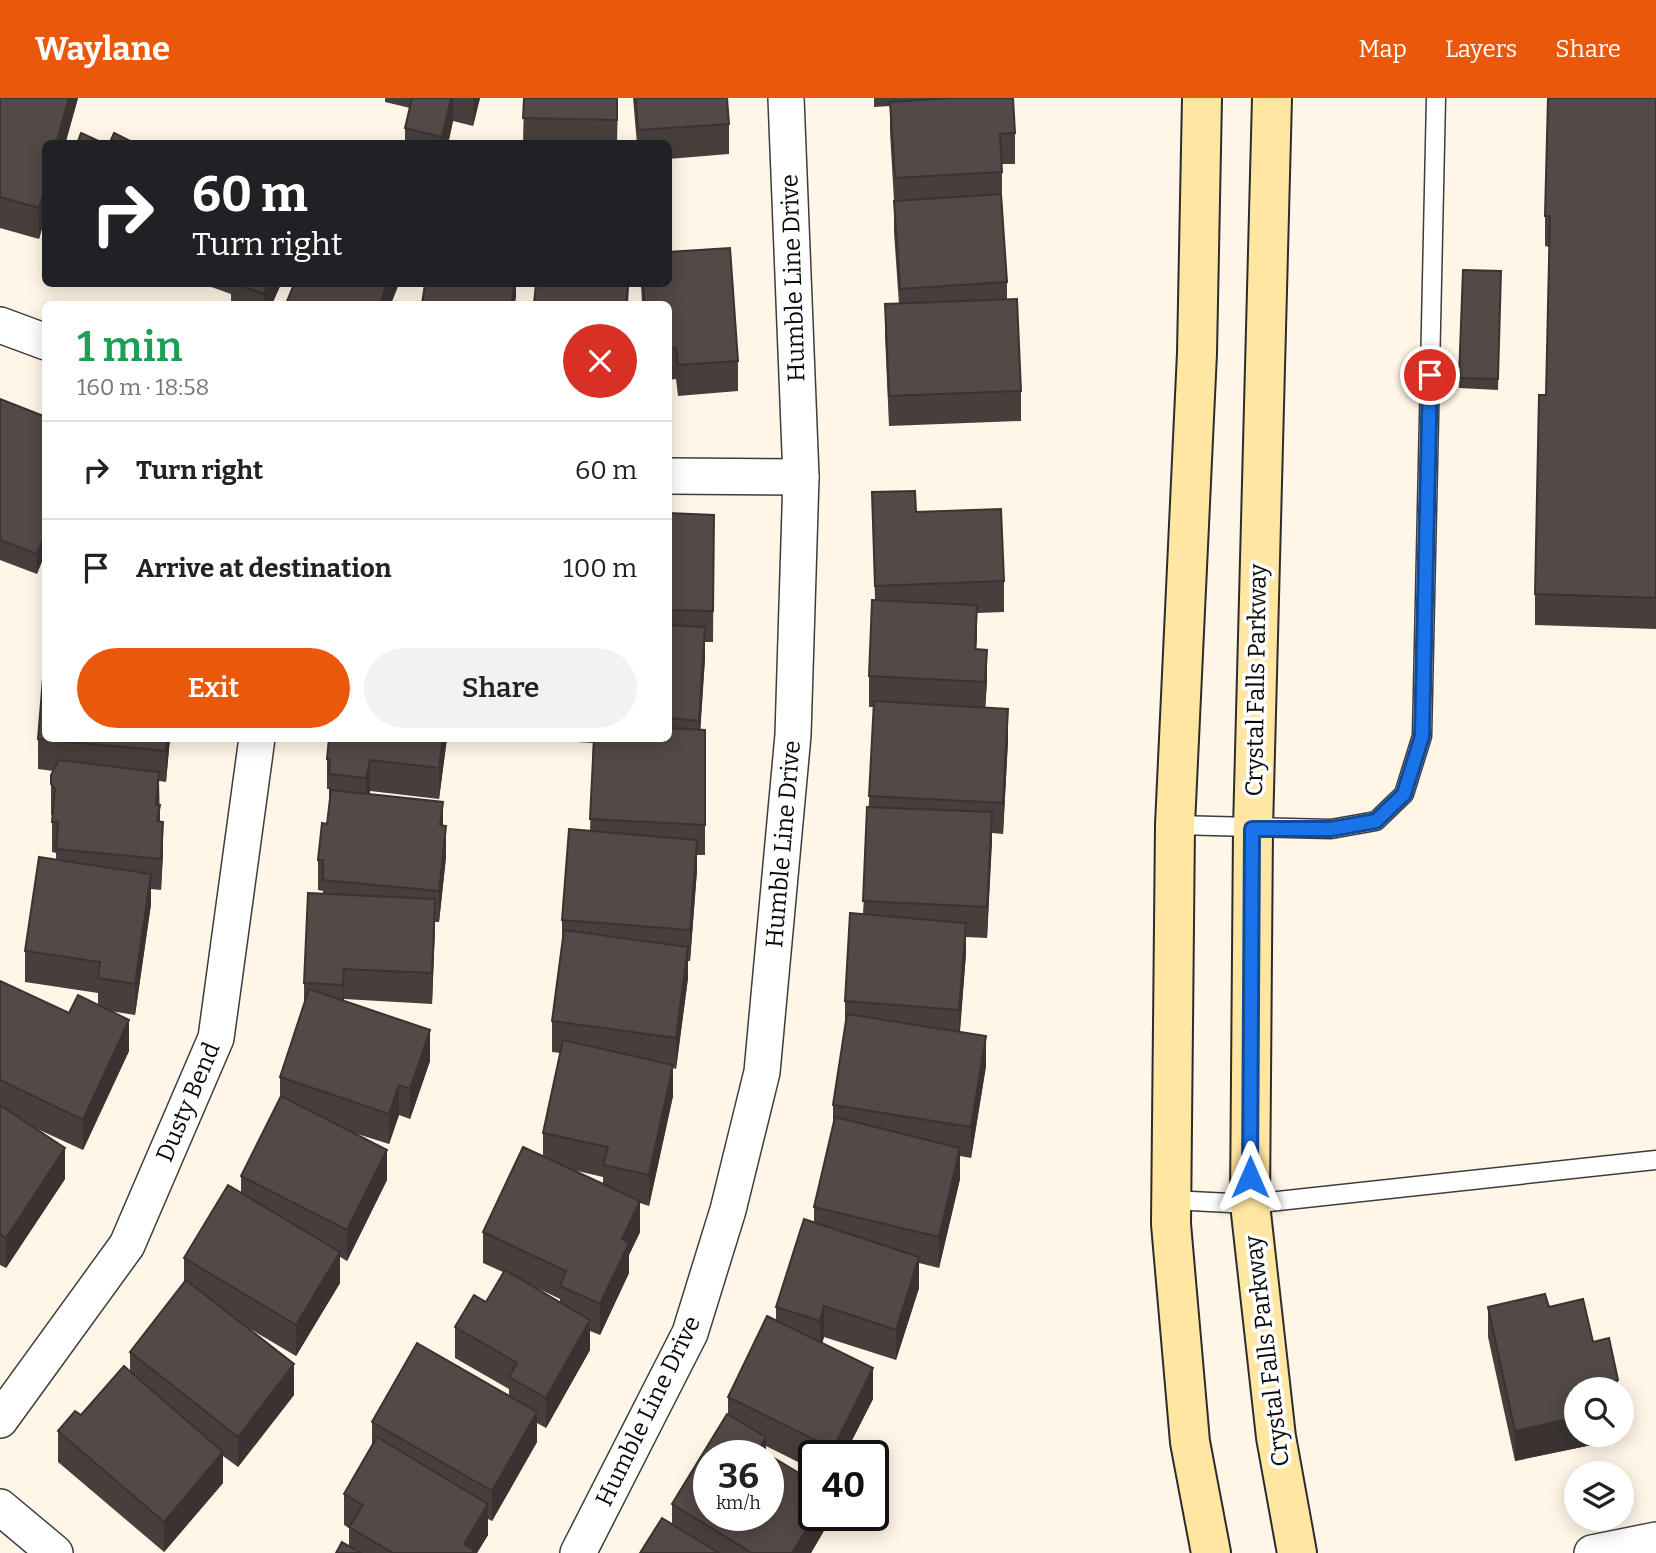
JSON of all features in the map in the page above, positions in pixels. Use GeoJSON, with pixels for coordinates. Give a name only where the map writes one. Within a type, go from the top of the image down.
{"type":"FeatureCollection","features":[{"type":"Feature","properties":{"kind":"street","name":"Humble Line Drive"},"geometry":{"type":"LineString","coordinates":[[578,1553],[690,1333],[728,1210],[762,1072],[793,735],[801,477],[786,98]]}},
{"type":"Feature","properties":{"kind":"street"},"geometry":{"type":"LineString","coordinates":[[1202,98],[1196,367],[1175,825],[1171,1200],[1177,1315],[1190,1442],[1211,1553]]}},
{"type":"Feature","properties":{"kind":"street","name":"Crystal Falls Parkway"},"geometry":{"type":"LineString","coordinates":[[1272,98],[1252,829],[1250,1204],[1276,1437],[1297,1553]]}},
{"type":"Feature","properties":{"kind":"street"},"geometry":{"type":"LineString","coordinates":[[0,325],[42,341]]}},
{"type":"Feature","properties":{"kind":"street"},"geometry":{"type":"LineString","coordinates":[[672,476],[801,477]]}},
{"type":"Feature","properties":{"kind":"street","name":"Dusty Bend"},"geometry":{"type":"LineString","coordinates":[[0,1420],[127,1245],[216,1038],[256,742]]}},
{"type":"Feature","properties":{"kind":"street"},"geometry":{"type":"LineString","coordinates":[[0,1507],[55,1553]]}},
{"type":"Feature","properties":{"kind":"street"},"geometry":{"type":"LineString","coordinates":[[1592,1553],[1655,1544]]}},
{"type":"Feature","properties":{"kind":"lane"},"geometry":{"type":"LineString","coordinates":[[1175,825],[1331,829],[1376,821],[1404,794],[1422,736],[1436,98]]}},
{"type":"Feature","properties":{"kind":"lane"},"geometry":{"type":"LineString","coordinates":[[1171,1200],[1250,1204],[1656,1160]]}},
{"type":"Feature","properties":{"kind":"building"},"geometry":{"type":"Polygon","coordinates":[[[0,98],[69,98],[57,140],[42,140],[42,197],[39,208],[0,197],[0,98]]]}},
{"type":"Feature","properties":{"kind":"building"},"geometry":{"type":"Polygon","coordinates":[[[412,98],[451,98],[442,137],[405,128],[412,98]]]}},
{"type":"Feature","properties":{"kind":"building"},"geometry":{"type":"Polygon","coordinates":[[[524,98],[617,98],[617,120],[523,118],[524,98]]]}},
{"type":"Feature","properties":{"kind":"building"},"geometry":{"type":"Polygon","coordinates":[[[636,98],[727,98],[729,124],[638,130],[636,98]]]}},
{"type":"Feature","properties":{"kind":"building"},"geometry":{"type":"Polygon","coordinates":[[[1013,98],[1015,133],[1000,134],[1002,172],[895,178],[890,102],[1013,98]]]}},
{"type":"Feature","properties":{"kind":"building"},"geometry":{"type":"Polygon","coordinates":[[[1548,98],[1656,98],[1656,598],[1535,594],[1539,395],[1546,395],[1550,216],[1545,216],[1548,98]]]}},
{"type":"Feature","properties":{"kind":"building"},"geometry":{"type":"Polygon","coordinates":[[[81,133],[96,140],[78,140],[81,133]]]}},
{"type":"Feature","properties":{"kind":"building"},"geometry":{"type":"Polygon","coordinates":[[[114,133],[128,140],[111,140],[114,133]]]}},
{"type":"Feature","properties":{"kind":"building"},"geometry":{"type":"Polygon","coordinates":[[[1001,194],[1007,282],[900,289],[894,201],[1001,194]]]}},
{"type":"Feature","properties":{"kind":"building"},"geometry":{"type":"Polygon","coordinates":[[[730,248],[738,361],[678,365],[676,348],[672,348],[672,301],[645,301],[643,287],[672,287],[672,252],[730,248]]]}},
{"type":"Feature","properties":{"kind":"building"},"geometry":{"type":"Polygon","coordinates":[[[1463,270],[1501,271],[1498,379],[1459,378],[1463,270]]]}},
{"type":"Feature","properties":{"kind":"building"},"geometry":{"type":"Polygon","coordinates":[[[244,287],[267,287],[264,294],[244,287]]]}},
{"type":"Feature","properties":{"kind":"building"},"geometry":{"type":"Polygon","coordinates":[[[293,287],[386,287],[381,301],[287,301],[293,287]]]}},
{"type":"Feature","properties":{"kind":"building"},"geometry":{"type":"Polygon","coordinates":[[[425,287],[514,287],[512,301],[422,301],[425,287]]]}},
{"type":"Feature","properties":{"kind":"building"},"geometry":{"type":"Polygon","coordinates":[[[536,287],[628,287],[626,301],[534,301],[536,287]]]}},
{"type":"Feature","properties":{"kind":"building"},"geometry":{"type":"Polygon","coordinates":[[[1017,299],[1021,391],[889,396],[885,304],[1017,299]]]}},
{"type":"Feature","properties":{"kind":"building"},"geometry":{"type":"Polygon","coordinates":[[[0,399],[42,415],[42,541],[37,554],[0,540],[0,399]]]}},
{"type":"Feature","properties":{"kind":"building"},"geometry":{"type":"Polygon","coordinates":[[[915,491],[916,512],[1001,509],[1004,581],[875,586],[872,492],[915,491]]]}},
{"type":"Feature","properties":{"kind":"building"},"geometry":{"type":"Polygon","coordinates":[[[672,513],[714,515],[713,611],[672,610],[672,513]]]}},
{"type":"Feature","properties":{"kind":"building"},"geometry":{"type":"Polygon","coordinates":[[[872,600],[977,605],[975,649],[987,650],[985,682],[869,676],[872,600]]]}},
{"type":"Feature","properties":{"kind":"building"},"geometry":{"type":"Polygon","coordinates":[[[672,625],[705,627],[699,721],[672,718],[672,625]]]}},
{"type":"Feature","properties":{"kind":"building"},"geometry":{"type":"Polygon","coordinates":[[[42,690],[42,739],[38,739],[42,690]]]}},
{"type":"Feature","properties":{"kind":"building"},"geometry":{"type":"Polygon","coordinates":[[[874,701],[1008,709],[1003,803],[869,796],[874,701]]]}},
{"type":"Feature","properties":{"kind":"building"},"geometry":{"type":"Polygon","coordinates":[[[672,728],[705,730],[705,825],[590,819],[594,742],[672,742],[672,728]]]}},
{"type":"Feature","properties":{"kind":"building"},"geometry":{"type":"Polygon","coordinates":[[[70,742],[167,742],[166,751],[70,742]]]}},
{"type":"Feature","properties":{"kind":"building"},"geometry":{"type":"Polygon","coordinates":[[[329,742],[442,742],[439,768],[370,760],[366,778],[329,774],[330,759],[327,759],[329,742]]]}},
{"type":"Feature","properties":{"kind":"building"},"geometry":{"type":"Polygon","coordinates":[[[59,760],[159,772],[156,805],[160,805],[157,821],[163,822],[161,859],[56,849],[58,822],[52,822],[55,789],[51,784],[51,775],[59,760]]]}},
{"type":"Feature","properties":{"kind":"building"},"geometry":{"type":"Polygon","coordinates":[[[331,790],[443,802],[440,825],[446,826],[439,891],[323,880],[323,860],[318,860],[322,823],[327,824],[331,790]]]}},
{"type":"Feature","properties":{"kind":"building"},"geometry":{"type":"Polygon","coordinates":[[[867,807],[992,812],[987,907],[863,901],[867,807]]]}},
{"type":"Feature","properties":{"kind":"building"},"geometry":{"type":"Polygon","coordinates":[[[569,829],[697,840],[690,930],[562,920],[569,829]]]}},
{"type":"Feature","properties":{"kind":"building"},"geometry":{"type":"Polygon","coordinates":[[[39,857],[151,874],[135,984],[98,978],[100,962],[25,951],[39,857]]]}},
{"type":"Feature","properties":{"kind":"building"},"geometry":{"type":"Polygon","coordinates":[[[308,893],[435,899],[432,973],[344,969],[343,985],[304,983],[308,893]]]}},
{"type":"Feature","properties":{"kind":"building"},"geometry":{"type":"Polygon","coordinates":[[[850,913],[966,923],[959,1010],[845,1001],[850,913]]]}},
{"type":"Feature","properties":{"kind":"building"},"geometry":{"type":"Polygon","coordinates":[[[564,930],[688,947],[676,1038],[552,1021],[564,930]]]}},
{"type":"Feature","properties":{"kind":"building"},"geometry":{"type":"Polygon","coordinates":[[[0,981],[69,1013],[78,995],[129,1020],[83,1120],[0,1080],[0,981]]]}},
{"type":"Feature","properties":{"kind":"building"},"geometry":{"type":"Polygon","coordinates":[[[309,989],[430,1030],[410,1089],[399,1085],[389,1114],[280,1077],[309,989]]]}},
{"type":"Feature","properties":{"kind":"building"},"geometry":{"type":"Polygon","coordinates":[[[847,1014],[986,1036],[971,1127],[833,1105],[847,1014]]]}},
{"type":"Feature","properties":{"kind":"building"},"geometry":{"type":"Polygon","coordinates":[[[563,1040],[673,1065],[649,1175],[603,1165],[608,1147],[543,1133],[563,1040]]]}},
{"type":"Feature","properties":{"kind":"building"},"geometry":{"type":"Polygon","coordinates":[[[281,1096],[387,1150],[347,1230],[241,1176],[281,1096]]]}},
{"type":"Feature","properties":{"kind":"building"},"geometry":{"type":"Polygon","coordinates":[[[0,1105],[65,1148],[6,1238],[0,1234],[0,1105]]]}},
{"type":"Feature","properties":{"kind":"building"},"geometry":{"type":"Polygon","coordinates":[[[835,1117],[960,1148],[939,1237],[814,1207],[835,1117]]]}},
{"type":"Feature","properties":{"kind":"building"},"geometry":{"type":"Polygon","coordinates":[[[523,1147],[640,1201],[622,1239],[629,1243],[600,1304],[560,1286],[566,1271],[483,1232],[523,1147]]]}},
{"type":"Feature","properties":{"kind":"building"},"geometry":{"type":"Polygon","coordinates":[[[228,1185],[340,1252],[296,1325],[184,1258],[228,1185]]]}},
{"type":"Feature","properties":{"kind":"building"},"geometry":{"type":"Polygon","coordinates":[[[804,1219],[919,1257],[896,1330],[824,1306],[820,1321],[776,1307],[804,1219]]]}},
{"type":"Feature","properties":{"kind":"building"},"geometry":{"type":"Polygon","coordinates":[[[505,1270],[590,1320],[546,1398],[509,1377],[517,1363],[455,1327],[474,1295],[486,1302],[505,1270]]]}},
{"type":"Feature","properties":{"kind":"building"},"geometry":{"type":"Polygon","coordinates":[[[186,1280],[294,1364],[238,1437],[130,1352],[186,1280]]]}},
{"type":"Feature","properties":{"kind":"building"},"geometry":{"type":"Polygon","coordinates":[[[1545,1294],[1549,1307],[1583,1299],[1593,1342],[1609,1338],[1617,1377],[1564,1377],[1564,1420],[1515,1431],[1488,1307],[1545,1294]]]}},
{"type":"Feature","properties":{"kind":"building"},"geometry":{"type":"Polygon","coordinates":[[[767,1316],[873,1368],[837,1440],[815,1440],[728,1397],[767,1316]]]}},
{"type":"Feature","properties":{"kind":"building"},"geometry":{"type":"Polygon","coordinates":[[[417,1343],[537,1412],[492,1491],[372,1422],[417,1343]]]}},
{"type":"Feature","properties":{"kind":"building"},"geometry":{"type":"Polygon","coordinates":[[[124,1366],[223,1452],[164,1522],[58,1431],[75,1411],[81,1415],[124,1366]]]}},
{"type":"Feature","properties":{"kind":"building"},"geometry":{"type":"Polygon","coordinates":[[[727,1414],[766,1437],[764,1440],[711,1440],[727,1414]]]}},
{"type":"Feature","properties":{"kind":"building"},"geometry":{"type":"Polygon","coordinates":[[[377,1437],[488,1504],[464,1544],[474,1550],[472,1553],[393,1553],[349,1527],[363,1505],[344,1494],[377,1437]]]}},
{"type":"Feature","properties":{"kind":"building"},"geometry":{"type":"Polygon","coordinates":[[[784,1464],[798,1472],[798,1531],[806,1531],[792,1553],[752,1553],[716,1531],[784,1531],[784,1464]]]}},
{"type":"Feature","properties":{"kind":"building"},"geometry":{"type":"Polygon","coordinates":[[[693,1470],[693,1517],[672,1504],[693,1470]]]}},
{"type":"Feature","properties":{"kind":"building"},"geometry":{"type":"Polygon","coordinates":[[[662,1518],[719,1553],[640,1553],[662,1518]]]}},
{"type":"Feature","properties":{"kind":"building"},"geometry":{"type":"Polygon","coordinates":[[[342,1542],[361,1553],[336,1553],[342,1542]]]}},
{"type":"Feature","properties":{"kind":"route"},"geometry":{"type":"LineString","coordinates":[[1250,1177],[1252,829],[1331,829],[1376,821],[1404,794],[1422,736],[1430,375]]}}]}
